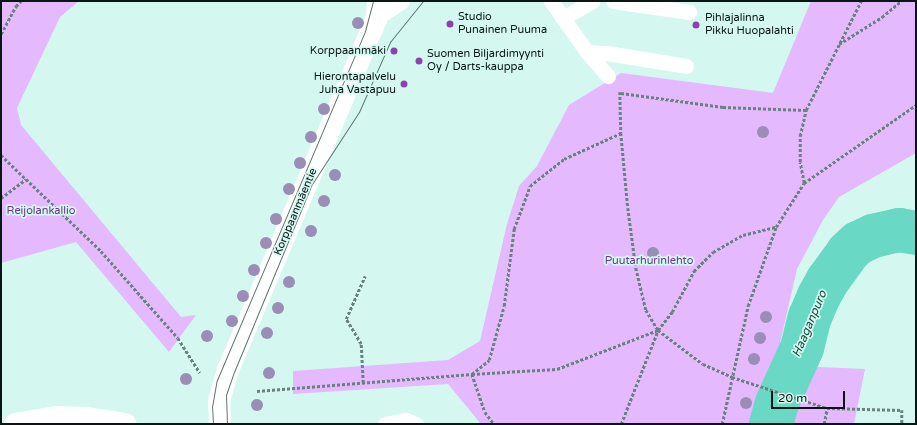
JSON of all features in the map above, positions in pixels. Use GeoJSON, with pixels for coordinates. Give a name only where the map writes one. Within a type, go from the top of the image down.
{"type":"FeatureCollection","features":[{"type":"Feature","properties":{"kind":"street","name":"Korppaanmäentie"},"geometry":{"type":"LineString","coordinates":[[218,424],[219,401],[228,370],[321,154],[377,9]]}},
{"type":"Feature","properties":{"kind":"street"},"geometry":{"type":"LineString","coordinates":[[15,424],[57,417],[87,418],[126,424]]}},
{"type":"Feature","properties":{"kind":"lane"},"geometry":{"type":"LineString","coordinates":[[377,9],[402,1]]}},
{"type":"Feature","properties":{"kind":"lane"},"geometry":{"type":"LineString","coordinates":[[551,1],[587,52],[608,76]]}},
{"type":"Feature","properties":{"kind":"lane"},"geometry":{"type":"LineString","coordinates":[[563,18],[593,1]]}},
{"type":"Feature","properties":{"kind":"lane"},"geometry":{"type":"LineString","coordinates":[[613,1],[689,12]]}},
{"type":"Feature","properties":{"kind":"lane"},"geometry":{"type":"LineString","coordinates":[[587,52],[613,54],[686,66]]}},
{"type":"Feature","properties":{"kind":"lane"},"geometry":{"type":"LineString","coordinates":[[385,424],[406,420],[416,424]]}},
{"type":"Feature","properties":{"kind":"path"},"geometry":{"type":"LineString","coordinates":[[1,34],[16,6],[21,1]]}},
{"type":"Feature","properties":{"kind":"path"},"geometry":{"type":"LineString","coordinates":[[804,183],[800,162],[800,136],[806,110],[861,1]]}},
{"type":"Feature","properties":{"kind":"path"},"geometry":{"type":"LineString","coordinates":[[838,44],[882,17],[901,1]]}},
{"type":"Feature","properties":{"kind":"path"},"geometry":{"type":"LineString","coordinates":[[608,76],[621,93],[621,133],[628,208],[636,268],[646,310],[658,330],[703,364],[732,377],[827,408],[902,410],[902,424]]}},
{"type":"Feature","properties":{"kind":"path"},"geometry":{"type":"LineString","coordinates":[[621,93],[723,107],[806,110]]}},
{"type":"Feature","properties":{"kind":"path"},"geometry":{"type":"LineString","coordinates":[[722,424],[748,306],[776,227],[804,183],[916,105]]}},
{"type":"Feature","properties":{"kind":"path"},"geometry":{"type":"LineString","coordinates":[[472,374],[489,360],[504,306],[514,229],[530,186],[564,159],[621,133]]}},
{"type":"Feature","properties":{"kind":"path"},"geometry":{"type":"LineString","coordinates":[[1,155],[101,251],[178,338],[200,373]]}},
{"type":"Feature","properties":{"kind":"path"},"geometry":{"type":"LineString","coordinates":[[1,198],[26,179]]}},
{"type":"Feature","properties":{"kind":"path"},"geometry":{"type":"LineString","coordinates":[[621,424],[658,330],[672,312],[694,271],[713,252],[743,235],[776,227]]}},
{"type":"Feature","properties":{"kind":"path"},"geometry":{"type":"LineString","coordinates":[[363,383],[362,344],[346,319],[365,276]]}},
{"type":"Feature","properties":{"kind":"path"},"geometry":{"type":"LineString","coordinates":[[257,390],[557,369],[658,330]]}},
{"type":"Feature","properties":{"kind":"path"},"geometry":{"type":"LineString","coordinates":[[472,374],[485,412],[494,424]]}},
{"type":"Feature","properties":{"kind":"path"},"geometry":{"type":"LineString","coordinates":[[824,424],[827,408]]}},
{"type":"Feature","properties":{"kind":"green space","name":"Reijolankallio"},"geometry":{"type":"Polygon","coordinates":[[[1,1],[79,1],[60,17],[17,108],[21,125],[181,317],[196,315],[169,352],[76,242],[1,263],[1,1]]]}},
{"type":"Feature","properties":{"kind":"green space","name":"Puutarhurinlehto"},"geometry":{"type":"Polygon","coordinates":[[[811,1],[916,1],[916,153],[839,197],[823,220],[797,269],[775,365],[865,369],[854,424],[481,424],[448,384],[293,394],[293,371],[448,360],[480,341],[507,224],[519,186],[537,166],[569,105],[621,73],[773,93],[811,1]]]}},
{"type":"Feature","properties":{"kind":"waterway","name":"Haaganpuro"},"geometry":{"type":"LineString","coordinates":[[771,424],[777,403],[802,348],[810,317],[819,296],[828,280],[848,252],[858,243],[873,236],[899,230],[916,233]]}},
{"type":"Feature","properties":{"kind":"tram line"},"geometry":{"type":"LineString","coordinates":[[213,424],[212,407],[217,380],[365,31],[373,1]]}},
{"type":"Feature","properties":{"kind":"tram line"},"geometry":{"type":"LineString","coordinates":[[227,424],[226,395],[234,372],[312,184],[359,112],[390,42],[423,1]]}},
{"type":"Feature","properties":{"kind":"place","name":"Studio Punainen Puuma"},"geometry":{"type":"Point","coordinates":[450,24]}},
{"type":"Feature","properties":{"kind":"place","name":"Pihlajalinna Pikku Huopalahti"},"geometry":{"type":"Point","coordinates":[696,25]}},
{"type":"Feature","properties":{"kind":"place","name":"Korppaanmäki"},"geometry":{"type":"Point","coordinates":[394,51]}},
{"type":"Feature","properties":{"kind":"place","name":"Suomen Biljardimyynti Oy / Darts-kauppa"},"geometry":{"type":"Point","coordinates":[419,61]}},
{"type":"Feature","properties":{"kind":"place","name":"Hierontapalvelu Juha Vastapuu"},"geometry":{"type":"Point","coordinates":[404,84]}}]}
